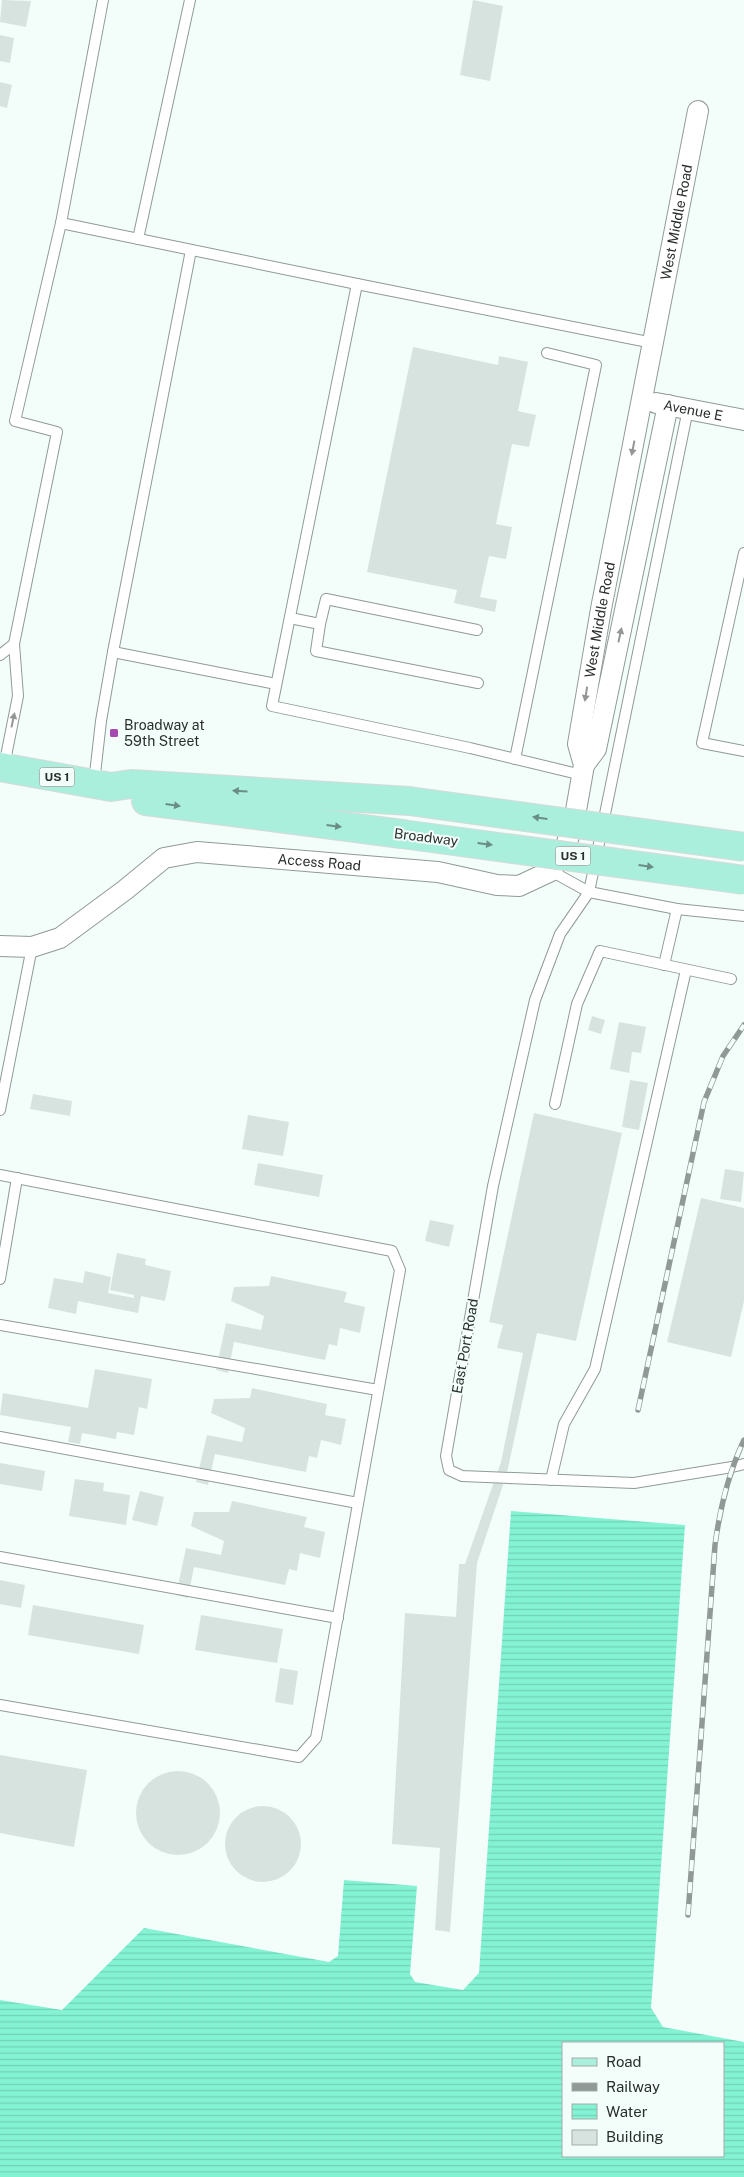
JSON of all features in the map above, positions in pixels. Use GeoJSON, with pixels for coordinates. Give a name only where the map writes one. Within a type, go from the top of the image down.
{"type":"FeatureCollection","features":[{"type":"Feature","properties":{"kind":"main road","name":"Broadway"},"geometry":{"type":"LineString","coordinates":[[1,769],[103,785],[132,784],[409,801],[744,847]]}},
{"type":"Feature","properties":{"kind":"main road","name":"Broadway"},"geometry":{"type":"LineString","coordinates":[[103,785],[122,798],[744,880]]}},
{"type":"Feature","properties":{"kind":"street","name":"West Middle Road"},"geometry":{"type":"LineString","coordinates":[[583,770],[578,744],[600,608],[698,111]]}},
{"type":"Feature","properties":{"kind":"street","name":"Avenue E"},"geometry":{"type":"LineString","coordinates":[[642,400],[744,420]]}},
{"type":"Feature","properties":{"kind":"street","name":"West Middle Road"},"geometry":{"type":"LineString","coordinates":[[583,770],[596,749],[668,405]]}},
{"type":"Feature","properties":{"kind":"street"},"geometry":{"type":"LineString","coordinates":[[551,871],[566,846],[575,816],[583,770]]}},
{"type":"Feature","properties":{"kind":"street","name":"Access Road"},"geometry":{"type":"LineString","coordinates":[[0,946],[32,948],[60,938],[164,858],[197,852],[438,872],[502,885],[519,886],[551,871]]}},
{"type":"Feature","properties":{"kind":"lane"},"geometry":{"type":"LineString","coordinates":[[1,769],[18,696],[14,644],[57,432],[15,421],[61,223],[103,0]]}},
{"type":"Feature","properties":{"kind":"lane"},"geometry":{"type":"LineString","coordinates":[[138,239],[190,0]]}},
{"type":"Feature","properties":{"kind":"lane"},"geometry":{"type":"LineString","coordinates":[[61,223],[653,342]]}},
{"type":"Feature","properties":{"kind":"lane"},"geometry":{"type":"LineString","coordinates":[[103,785],[100,721],[191,250]]}},
{"type":"Feature","properties":{"kind":"lane"},"geometry":{"type":"LineString","coordinates":[[357,284],[272,706],[515,759],[583,770]]}},
{"type":"Feature","properties":{"kind":"lane"},"geometry":{"type":"LineString","coordinates":[[515,759],[596,365],[547,353]]}},
{"type":"Feature","properties":{"kind":"lane"},"geometry":{"type":"LineString","coordinates":[[590,892],[688,409]]}},
{"type":"Feature","properties":{"kind":"lane"},"geometry":{"type":"LineString","coordinates":[[744,554],[702,743],[744,751]]}},
{"type":"Feature","properties":{"kind":"lane"},"geometry":{"type":"LineString","coordinates":[[477,630],[326,599],[316,651],[478,683]]}},
{"type":"Feature","properties":{"kind":"lane"},"geometry":{"type":"LineString","coordinates":[[290,618],[320,624]]}},
{"type":"Feature","properties":{"kind":"lane"},"geometry":{"type":"LineString","coordinates":[[0,655],[14,644]]}},
{"type":"Feature","properties":{"kind":"lane"},"geometry":{"type":"LineString","coordinates":[[113,652],[276,684]]}},
{"type":"Feature","properties":{"kind":"lane"},"geometry":{"type":"LineString","coordinates":[[551,871],[590,892],[677,908],[744,916]]}},
{"type":"Feature","properties":{"kind":"lane","name":"East Port Road"},"geometry":{"type":"LineString","coordinates":[[590,892],[560,934],[535,1000],[493,1186],[446,1456],[450,1470],[462,1476],[634,1483],[732,1468],[744,1464]]}},
{"type":"Feature","properties":{"kind":"lane"},"geometry":{"type":"LineString","coordinates":[[664,965],[677,908]]}},
{"type":"Feature","properties":{"kind":"lane"},"geometry":{"type":"LineString","coordinates":[[0,1110],[3,1080],[32,948]]}},
{"type":"Feature","properties":{"kind":"lane"},"geometry":{"type":"LineString","coordinates":[[554,1104],[576,1004],[600,951],[731,979]]}},
{"type":"Feature","properties":{"kind":"lane"},"geometry":{"type":"LineString","coordinates":[[551,1480],[564,1424],[595,1370],[686,970]]}},
{"type":"Feature","properties":{"kind":"lane"},"geometry":{"type":"LineString","coordinates":[[0,1175],[392,1251],[400,1270],[316,1738],[299,1758],[0,1705]]}},
{"type":"Feature","properties":{"kind":"lane"},"geometry":{"type":"LineString","coordinates":[[0,1279],[17,1178]]}},
{"type":"Feature","properties":{"kind":"lane"},"geometry":{"type":"LineString","coordinates":[[0,1324],[378,1390]]}},
{"type":"Feature","properties":{"kind":"lane"},"geometry":{"type":"LineString","coordinates":[[0,1437],[358,1503]]}},
{"type":"Feature","properties":{"kind":"lane"},"geometry":{"type":"LineString","coordinates":[[0,1557],[338,1618]]}},
{"type":"Feature","properties":{"kind":"water"},"geometry":{"type":"Polygon","coordinates":[[[511,1511],[685,1525],[651,2008],[663,2027],[744,2042],[744,2177],[0,2177],[0,2000],[62,2010],[144,1928],[329,1962],[338,1956],[344,1880],[417,1886],[410,1974],[415,1982],[463,1990],[479,1973],[511,1511]]]}},
{"type":"Feature","properties":{"kind":"building"},"geometry":{"type":"Polygon","coordinates":[[[2,0],[31,1],[26,27],[0,22],[2,0]]]}},
{"type":"Feature","properties":{"kind":"building"},"geometry":{"type":"Polygon","coordinates":[[[473,0],[503,6],[490,81],[460,75],[473,0]]]}},
{"type":"Feature","properties":{"kind":"building"},"geometry":{"type":"Polygon","coordinates":[[[0,35],[14,38],[10,63],[0,61],[0,35]]]}},
{"type":"Feature","properties":{"kind":"building"},"geometry":{"type":"Polygon","coordinates":[[[0,82],[12,85],[7,108],[0,106],[0,82]]]}},
{"type":"Feature","properties":{"kind":"building"},"geometry":{"type":"Polygon","coordinates":[[[413,347],[498,365],[499,356],[528,362],[518,411],[536,415],[529,447],[512,444],[496,524],[512,527],[506,559],[489,556],[480,597],[497,600],[495,612],[454,603],[457,590],[367,572],[413,347]]]}},
{"type":"Feature","properties":{"kind":"building"},"geometry":{"type":"Polygon","coordinates":[[[592,1016],[605,1020],[601,1034],[588,1030],[592,1016]]]}},
{"type":"Feature","properties":{"kind":"building"},"geometry":{"type":"Polygon","coordinates":[[[619,1022],[646,1027],[641,1053],[632,1052],[629,1073],[610,1069],[619,1022]]]}},
{"type":"Feature","properties":{"kind":"building"},"geometry":{"type":"Polygon","coordinates":[[[630,1080],[648,1083],[639,1130],[622,1127],[630,1080]]]}},
{"type":"Feature","properties":{"kind":"building"},"geometry":{"type":"Polygon","coordinates":[[[33,1094],[72,1101],[70,1116],[30,1109],[33,1094]]]}},
{"type":"Feature","properties":{"kind":"building"},"geometry":{"type":"Polygon","coordinates":[[[534,1113],[622,1133],[576,1341],[537,1333],[507,1473],[477,1563],[450,1932],[435,1930],[440,1848],[392,1844],[405,1613],[456,1617],[459,1564],[465,1564],[501,1462],[523,1353],[497,1348],[503,1325],[489,1322],[534,1113]]]}},
{"type":"Feature","properties":{"kind":"building"},"geometry":{"type":"Polygon","coordinates":[[[248,1115],[289,1122],[283,1156],[242,1149],[248,1115]]]}},
{"type":"Feature","properties":{"kind":"building"},"geometry":{"type":"Polygon","coordinates":[[[258,1163],[323,1175],[319,1197],[254,1185],[258,1163]]]}},
{"type":"Feature","properties":{"kind":"building"},"geometry":{"type":"Polygon","coordinates":[[[725,1169],[744,1172],[741,1202],[720,1199],[725,1169]]]}},
{"type":"Feature","properties":{"kind":"building"},"geometry":{"type":"Polygon","coordinates":[[[701,1198],[744,1208],[744,1301],[731,1357],[667,1342],[701,1198]]]}},
{"type":"Feature","properties":{"kind":"building"},"geometry":{"type":"Polygon","coordinates":[[[430,1220],[454,1225],[449,1247],[425,1241],[430,1220]]]}},
{"type":"Feature","properties":{"kind":"building"},"geometry":{"type":"Polygon","coordinates":[[[117,1253],[146,1259],[145,1265],[171,1271],[165,1301],[141,1296],[138,1313],[78,1301],[76,1314],[48,1308],[54,1278],[83,1283],[85,1271],[111,1277],[108,1293],[134,1298],[134,1295],[110,1290],[117,1253]]]}},
{"type":"Feature","properties":{"kind":"building"},"geometry":{"type":"Polygon","coordinates":[[[271,1276],[347,1292],[344,1302],[365,1307],[360,1333],[340,1328],[337,1346],[329,1344],[325,1360],[234,1342],[228,1373],[216,1370],[226,1323],[261,1330],[264,1316],[231,1301],[234,1287],[269,1286],[271,1276]]]}},
{"type":"Feature","properties":{"kind":"building"},"geometry":{"type":"Polygon","coordinates":[[[95,1369],[152,1379],[147,1409],[139,1407],[134,1435],[117,1432],[116,1439],[82,1433],[80,1444],[68,1442],[71,1427],[0,1415],[3,1393],[88,1408],[95,1369]]]}},
{"type":"Feature","properties":{"kind":"building"},"geometry":{"type":"Polygon","coordinates":[[[252,1388],[327,1404],[325,1415],[346,1419],[341,1445],[321,1440],[317,1458],[309,1456],[306,1472],[215,1454],[208,1485],[196,1482],[207,1435],[242,1442],[245,1428],[211,1413],[214,1399],[250,1398],[252,1388]]]}},
{"type":"Feature","properties":{"kind":"building"},"geometry":{"type":"Polygon","coordinates":[[[0,1463],[45,1471],[42,1491],[0,1484],[0,1463]]]}},
{"type":"Feature","properties":{"kind":"building"},"geometry":{"type":"Polygon","coordinates":[[[75,1479],[104,1483],[103,1491],[130,1495],[126,1525],[69,1516],[75,1479]]]}},
{"type":"Feature","properties":{"kind":"building"},"geometry":{"type":"Polygon","coordinates":[[[140,1491],[164,1497],[157,1526],[132,1520],[140,1491]]]}},
{"type":"Feature","properties":{"kind":"building"},"geometry":{"type":"Polygon","coordinates":[[[232,1501],[307,1517],[304,1527],[325,1532],[320,1558],[300,1553],[297,1571],[289,1569],[285,1585],[194,1567],[188,1598],[176,1595],[186,1548],[221,1555],[224,1541],[191,1526],[194,1512],[229,1512],[232,1501]]]}},
{"type":"Feature","properties":{"kind":"building"},"geometry":{"type":"Polygon","coordinates":[[[0,1580],[25,1585],[21,1608],[0,1604],[0,1580]]]}},
{"type":"Feature","properties":{"kind":"building"},"geometry":{"type":"Polygon","coordinates":[[[33,1605],[144,1625],[139,1654],[28,1635],[33,1605]]]}},
{"type":"Feature","properties":{"kind":"building"},"geometry":{"type":"Polygon","coordinates":[[[201,1615],[283,1629],[277,1663],[195,1650],[201,1615]]]}},
{"type":"Feature","properties":{"kind":"building"},"geometry":{"type":"Polygon","coordinates":[[[280,1668],[298,1671],[293,1705],[275,1702],[280,1668]]]}},
{"type":"Feature","properties":{"kind":"building"},"geometry":{"type":"Polygon","coordinates":[[[0,1755],[87,1770],[74,1847],[0,1833],[0,1755]]]}},
{"type":"Feature","properties":{"kind":"building"},"geometry":{"type":"Polygon","coordinates":[[[178,1771],[194,1774],[208,1783],[217,1797],[220,1813],[217,1829],[208,1843],[194,1852],[178,1855],[162,1852],[148,1843],[139,1829],[136,1813],[139,1797],[148,1783],[162,1774],[178,1771]]]}},
{"type":"Feature","properties":{"kind":"building"},"geometry":{"type":"Polygon","coordinates":[[[256,1806],[270,1806],[284,1812],[295,1823],[301,1837],[298,1859],[290,1871],[270,1882],[256,1882],[242,1876],[231,1865],[225,1851],[225,1837],[231,1823],[242,1812],[256,1806]]]}},
{"type":"Feature","properties":{"kind":"railway"},"geometry":{"type":"LineString","coordinates":[[638,1410],[704,1102],[723,1056],[744,1025]]}},
{"type":"Feature","properties":{"kind":"railway"},"geometry":{"type":"LineString","coordinates":[[688,1915],[715,1545],[725,1491],[744,1440]]}},
{"type":"Feature","properties":{"kind":"place","name":"Broadway at 59th Street"},"geometry":{"type":"Point","coordinates":[114,733]}}]}
